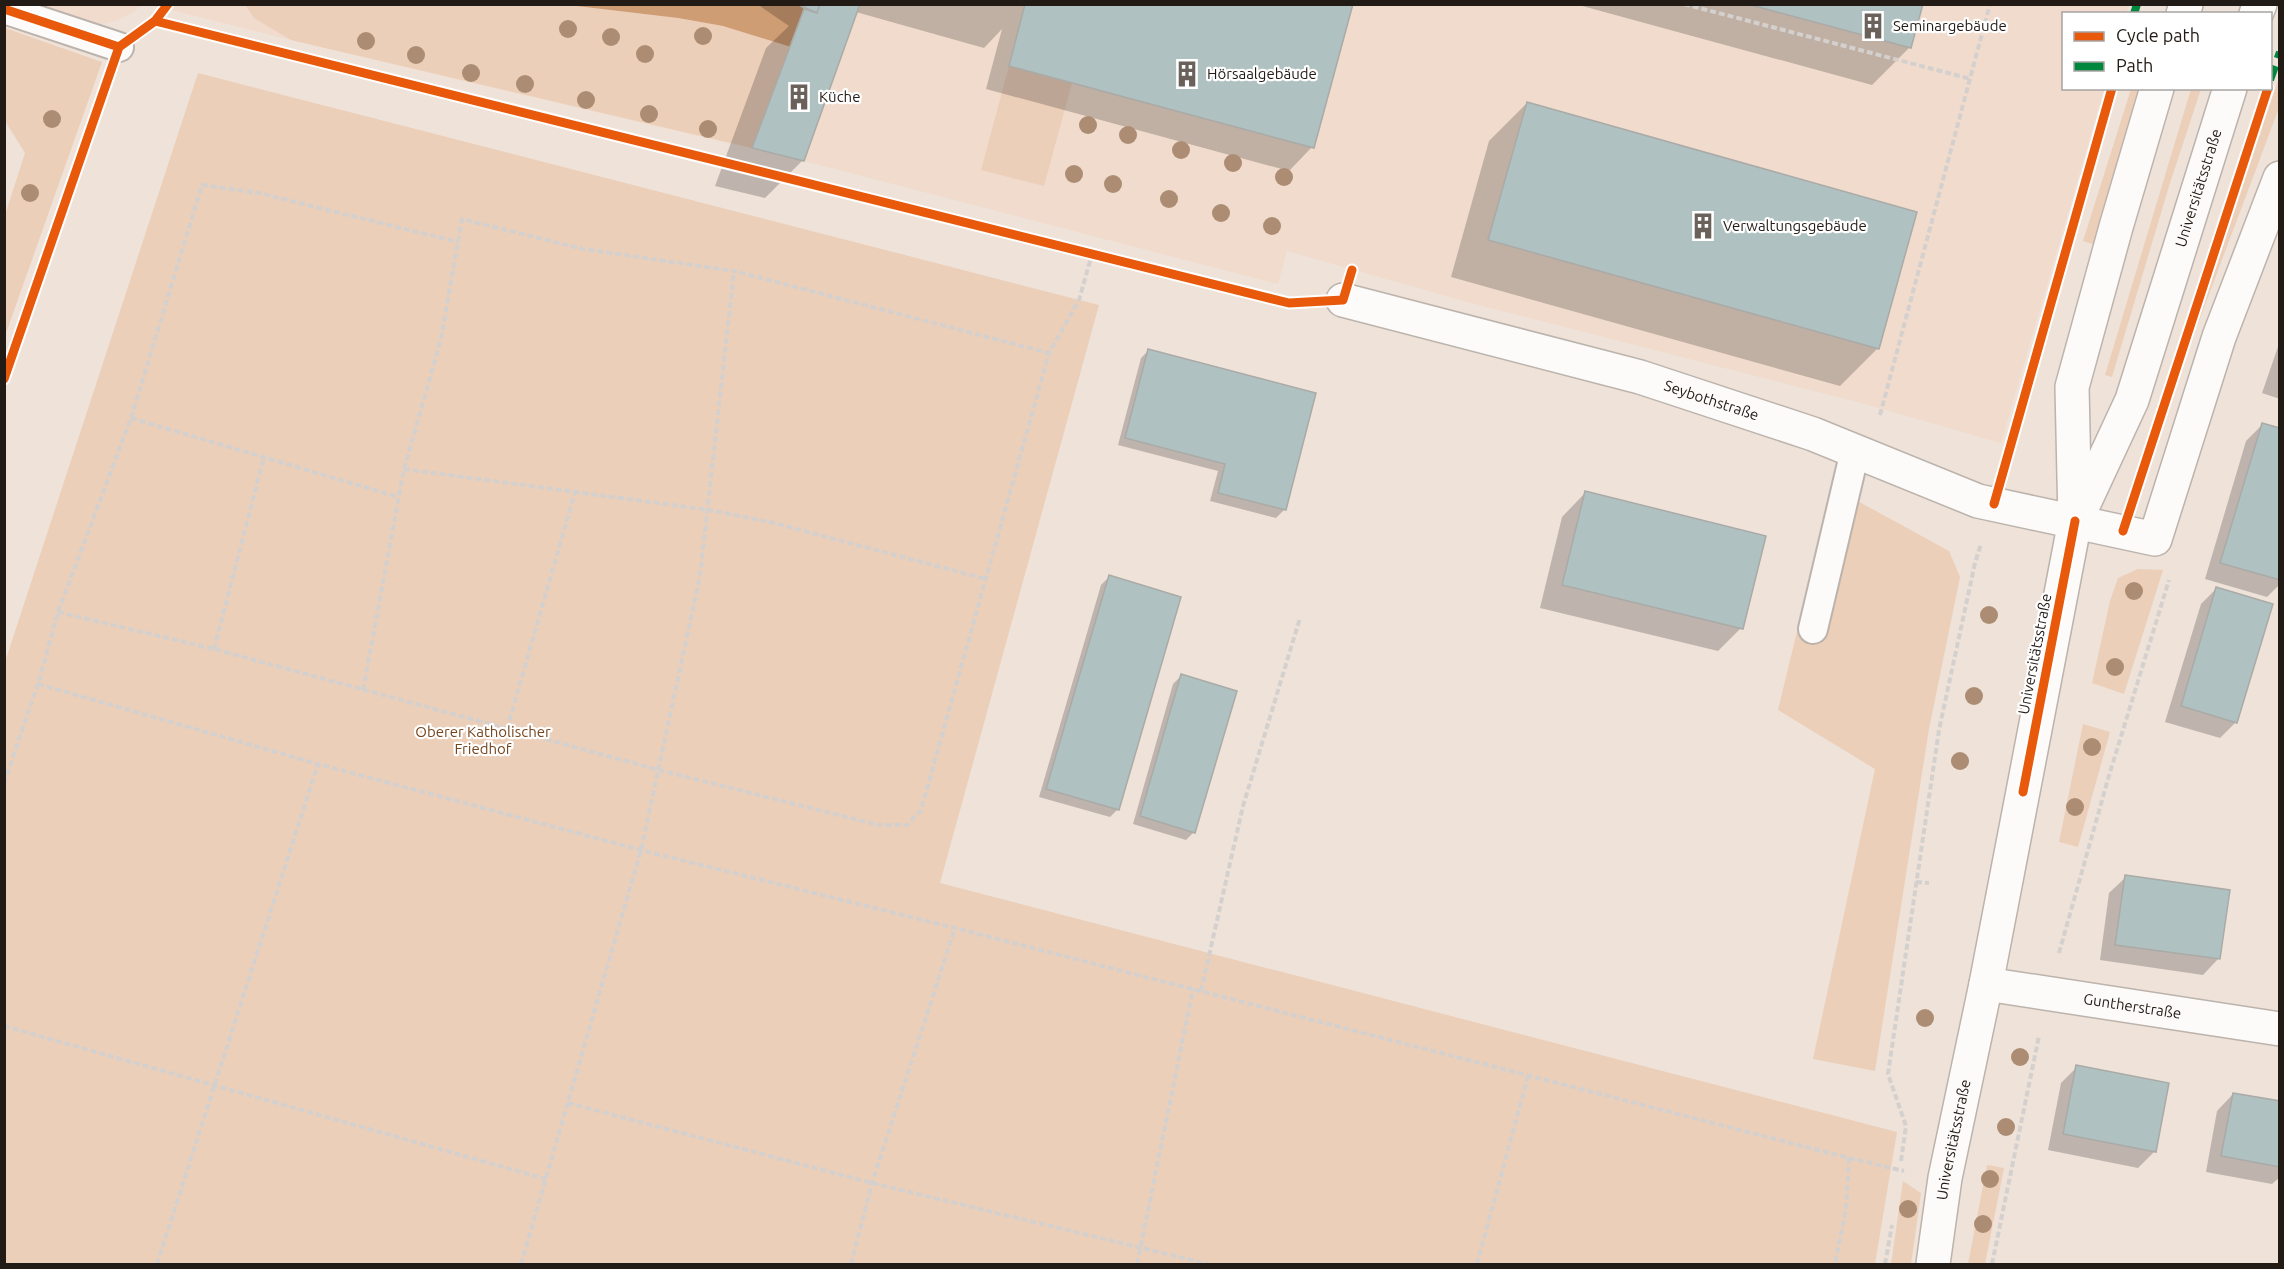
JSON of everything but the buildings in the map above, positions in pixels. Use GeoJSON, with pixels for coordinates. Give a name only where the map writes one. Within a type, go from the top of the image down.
{"type":"FeatureCollection","features":[{"type":"Feature","properties":{"kind":"street","name":"Universitätsstraße"},"geometry":{"type":"LineString","coordinates":[[1933,1264],[1945,1178],[1986,984],[2075,521],[2072,387],[2156,90]]}},
{"type":"Feature","properties":{"kind":"street","name":"Universitätsstraße"},"geometry":{"type":"LineString","coordinates":[[2075,521],[2132,400],[2229,90]]}},
{"type":"Feature","properties":{"kind":"street"},"geometry":{"type":"LineString","coordinates":[[2075,521],[2155,538],[2219,338],[2280,178]]}},
{"type":"Feature","properties":{"kind":"street","name":"Seybothstraße"},"geometry":{"type":"LineString","coordinates":[[1343,300],[1640,377],[1813,434],[1978,501],[2075,521]]}},
{"type":"Feature","properties":{"kind":"street","name":"Guntherstraße"},"geometry":{"type":"LineString","coordinates":[[1986,984],[2280,1029]]}},
{"type":"Feature","properties":{"kind":"lane"},"geometry":{"type":"LineString","coordinates":[[4,9],[119,47]]}},
{"type":"Feature","properties":{"kind":"lane"},"geometry":{"type":"LineString","coordinates":[[1813,629],[1862,454]]}},
{"type":"Feature","properties":{"kind":"path"},"geometry":{"type":"LineString","coordinates":[[1684,4],[1971,79]]}},
{"type":"Feature","properties":{"kind":"path"},"geometry":{"type":"LineString","coordinates":[[1862,454],[1971,79],[1990,4]]}},
{"type":"Feature","properties":{"kind":"path"},"geometry":{"type":"LineString","coordinates":[[4,783],[38,684],[58,612],[131,418],[202,185],[259,194],[458,242]]}},
{"type":"Feature","properties":{"kind":"path"},"geometry":{"type":"LineString","coordinates":[[363,690],[398,497],[441,339],[462,219],[583,249],[734,271],[1049,353]]}},
{"type":"Feature","properties":{"kind":"path"},"geometry":{"type":"LineString","coordinates":[[58,612],[214,649],[658,770],[878,825],[907,825],[921,810],[1049,353],[1079,300],[1092,254]]}},
{"type":"Feature","properties":{"kind":"path"},"geometry":{"type":"LineString","coordinates":[[521,1264],[641,850],[700,576],[734,271]]}},
{"type":"Feature","properties":{"kind":"path"},"geometry":{"type":"LineString","coordinates":[[131,418],[398,497]]}},
{"type":"Feature","properties":{"kind":"path"},"geometry":{"type":"LineString","coordinates":[[214,649],[264,457]]}},
{"type":"Feature","properties":{"kind":"path"},"geometry":{"type":"LineString","coordinates":[[404,469],[709,510],[770,522],[986,579]]}},
{"type":"Feature","properties":{"kind":"path"},"geometry":{"type":"LineString","coordinates":[[507,729],[575,492]]}},
{"type":"Feature","properties":{"kind":"path"},"geometry":{"type":"LineString","coordinates":[[1898,1182],[1906,1126],[1888,1074],[1939,730],[1975,563],[1994,504]]}},
{"type":"Feature","properties":{"kind":"path"},"geometry":{"type":"LineString","coordinates":[[1992,1264],[2048,992],[2108,779],[2172,569]]}},
{"type":"Feature","properties":{"kind":"path"},"geometry":{"type":"LineString","coordinates":[[1201,991],[1244,806],[1300,618]]}},
{"type":"Feature","properties":{"kind":"path"},"geometry":{"type":"LineString","coordinates":[[38,684],[318,764],[641,850],[955,928],[1849,1158],[1945,1178]]}},
{"type":"Feature","properties":{"kind":"path"},"geometry":{"type":"LineString","coordinates":[[157,1264],[318,764]]}},
{"type":"Feature","properties":{"kind":"path"},"geometry":{"type":"LineString","coordinates":[[1916,882],[1929,883]]}},
{"type":"Feature","properties":{"kind":"path"},"geometry":{"type":"LineString","coordinates":[[851,1264],[872,1182],[955,928]]}},
{"type":"Feature","properties":{"kind":"path"},"geometry":{"type":"LineString","coordinates":[[1137,1264],[1193,989]]}},
{"type":"Feature","properties":{"kind":"path"},"geometry":{"type":"LineString","coordinates":[[4,1026],[546,1179]]}},
{"type":"Feature","properties":{"kind":"path"},"geometry":{"type":"LineString","coordinates":[[1477,1264],[1528,1076]]}},
{"type":"Feature","properties":{"kind":"path"},"geometry":{"type":"LineString","coordinates":[[568,1103],[872,1182],[1208,1264]]}},
{"type":"Feature","properties":{"kind":"path"},"geometry":{"type":"LineString","coordinates":[[1835,1264],[1846,1209],[1849,1158]]}},
{"type":"Feature","properties":{"kind":"path"},"geometry":{"type":"LineString","coordinates":[[1885,1264],[1893,1217]]}},
{"type":"Feature","properties":{"kind":"shaded area"},"geometry":{"type":"Polygon","coordinates":[[[797,4],[804,9],[791,47],[723,26],[678,18],[568,5],[797,4]]]}},
{"type":"Feature","properties":{"kind":"shaded area"},"geometry":{"type":"Polygon","coordinates":[[[27,5],[142,5],[115,21],[97,25],[27,5]]]}},
{"type":"Feature","properties":{"kind":"shaded area"},"geometry":{"type":"Polygon","coordinates":[[[151,5],[2129,5],[2126,12],[2062,12],[2062,90],[2104,90],[2001,443],[1865,404],[1471,303],[1287,251],[1278,284],[804,161],[151,5]]]}},
{"type":"Feature","properties":{"kind":"green space"},"geometry":{"type":"Polygon","coordinates":[[[245,5],[568,5],[678,18],[723,26],[791,47],[752,148],[291,40],[254,18],[245,5]]]}},
{"type":"Feature","properties":{"kind":"green space"},"geometry":{"type":"Polygon","coordinates":[[[5,28],[102,62],[5,336],[5,215],[25,153],[5,121],[5,28]]]}},
{"type":"Feature","properties":{"kind":"green space"},"geometry":{"type":"Polygon","coordinates":[[[1009,66],[1072,83],[1044,186],[981,170],[1009,66]]]}},
{"type":"Feature","properties":{"kind":"green space","name":"Oberer Katholischer Friedhof"},"geometry":{"type":"Polygon","coordinates":[[[198,73],[1099,305],[940,883],[1897,1132],[1875,1264],[5,1264],[5,662],[198,73]]]}},
{"type":"Feature","properties":{"kind":"green space"},"geometry":{"type":"Polygon","coordinates":[[[2279,78],[2279,108],[2187,348],[2279,78]]]}},
{"type":"Feature","properties":{"kind":"green space"},"geometry":{"type":"Polygon","coordinates":[[[2131,90],[2150,90],[2099,246],[2083,241],[2131,90]]]}},
{"type":"Feature","properties":{"kind":"green space"},"geometry":{"type":"Polygon","coordinates":[[[2191,90],[2201,90],[2170,183],[2112,377],[2105,375],[2191,90]]]}},
{"type":"Feature","properties":{"kind":"green space"},"geometry":{"type":"Polygon","coordinates":[[[1832,487],[1949,551],[1960,577],[1929,729],[1875,1071],[1813,1059],[1875,769],[1778,710],[1832,487]]]}},
{"type":"Feature","properties":{"kind":"green space"},"geometry":{"type":"Polygon","coordinates":[[[2138,569],[2163,570],[2124,694],[2092,683],[2110,601],[2118,578],[2138,569]]]}},
{"type":"Feature","properties":{"kind":"green space"},"geometry":{"type":"Polygon","coordinates":[[[2083,724],[2110,732],[2078,847],[2059,842],[2083,724]]]}},
{"type":"Feature","properties":{"kind":"green space"},"geometry":{"type":"Polygon","coordinates":[[[1987,1165],[2004,1168],[1985,1264],[1968,1264],[1987,1165]]]}},
{"type":"Feature","properties":{"kind":"green space"},"geometry":{"type":"Polygon","coordinates":[[[1903,1181],[1921,1193],[1911,1264],[1891,1264],[1903,1181]]]}},
{"type":"Feature","properties":{"kind":"marked path"},"geometry":{"type":"LineString","coordinates":[[2135,12],[2137,4]]}},
{"type":"Feature","properties":{"kind":"marked path"},"geometry":{"type":"LineString","coordinates":[[2272,74],[2280,52]]}},
{"type":"Feature","properties":{"kind":"cycle path"},"geometry":{"type":"LineString","coordinates":[[4,379],[119,47],[155,21],[168,4]]}},
{"type":"Feature","properties":{"kind":"cycle path"},"geometry":{"type":"LineString","coordinates":[[4,9],[119,47]]}},
{"type":"Feature","properties":{"kind":"cycle path"},"geometry":{"type":"LineString","coordinates":[[155,21],[1289,303],[1343,300],[1352,270]]}},
{"type":"Feature","properties":{"kind":"cycle path"},"geometry":{"type":"LineString","coordinates":[[1994,504],[2111,90]]}},
{"type":"Feature","properties":{"kind":"cycle path"},"geometry":{"type":"LineString","coordinates":[[2123,531],[2267,90]]}},
{"type":"Feature","properties":{"kind":"cycle path"},"geometry":{"type":"LineString","coordinates":[[2023,792],[2075,521]]}},
{"type":"Feature","properties":{"kind":"place","name":"Seminargebäude"},"geometry":{"type":"Point","coordinates":[1873,26]}},
{"type":"Feature","properties":{"kind":"place","name":"Hörsaalgebäude"},"geometry":{"type":"Point","coordinates":[1187,74]}},
{"type":"Feature","properties":{"kind":"place","name":"Küche"},"geometry":{"type":"Point","coordinates":[799,97]}},
{"type":"Feature","properties":{"kind":"place","name":"Verwaltungsgebäude"},"geometry":{"type":"Point","coordinates":[1703,226]}}]}
